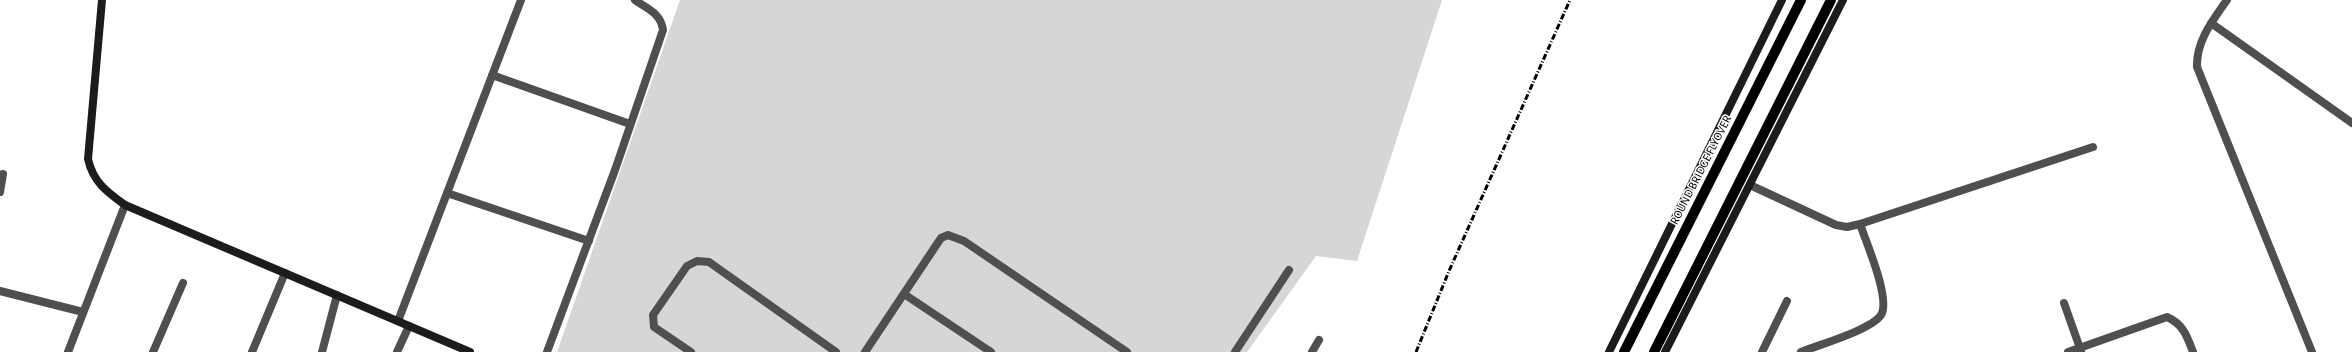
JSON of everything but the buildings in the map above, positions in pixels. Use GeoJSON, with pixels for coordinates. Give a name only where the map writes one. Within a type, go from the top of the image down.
{"type":"FeatureCollection","features":[{"type":"Feature","properties":{"kind":"main road","name":"ROUND BRIDGE FLYOVER"},"geometry":{"type":"LineString","coordinates":[[1624,352],[1801,0]]}},
{"type":"Feature","properties":{"kind":"main road"},"geometry":{"type":"LineString","coordinates":[[1654,352],[1831,0]]}},
{"type":"Feature","properties":{"kind":"street"},"geometry":{"type":"LineString","coordinates":[[102,0],[88,159],[91,172],[98,185],[125,205],[470,352]]}},
{"type":"Feature","properties":{"kind":"street"},"geometry":{"type":"LineString","coordinates":[[398,321],[521,0]]}},
{"type":"Feature","properties":{"kind":"street"},"geometry":{"type":"LineString","coordinates":[[547,352],[589,241],[662,30],[662,22],[656,14],[635,0]]}},
{"type":"Feature","properties":{"kind":"street"},"geometry":{"type":"LineString","coordinates":[[1610,352],[1782,0]]}},
{"type":"Feature","properties":{"kind":"street"},"geometry":{"type":"LineString","coordinates":[[1665,352],[1844,0]]}},
{"type":"Feature","properties":{"kind":"street"},"geometry":{"type":"LineString","coordinates":[[2228,0],[2211,23],[2198,50],[2197,67],[2312,352]]}},
{"type":"Feature","properties":{"kind":"street"},"geometry":{"type":"LineString","coordinates":[[2211,23],[2352,123]]}},
{"type":"Feature","properties":{"kind":"street"},"geometry":{"type":"LineString","coordinates":[[492,75],[630,124]]}},
{"type":"Feature","properties":{"kind":"street"},"geometry":{"type":"LineString","coordinates":[[1750,185],[1836,225],[1847,227],[2093,147]]}},
{"type":"Feature","properties":{"kind":"street"},"geometry":{"type":"LineString","coordinates":[[0,192],[3,174]]}},
{"type":"Feature","properties":{"kind":"street"},"geometry":{"type":"LineString","coordinates":[[447,193],[589,241]]}},
{"type":"Feature","properties":{"kind":"street"},"geometry":{"type":"LineString","coordinates":[[68,352],[125,205]]}},
{"type":"Feature","properties":{"kind":"street"},"geometry":{"type":"LineString","coordinates":[[1801,352],[1856,331],[1871,323],[1881,315],[1884,306],[1881,289],[1860,224]]}},
{"type":"Feature","properties":{"kind":"street"},"geometry":{"type":"LineString","coordinates":[[865,352],[941,238],[954,236],[1126,352]]}},
{"type":"Feature","properties":{"kind":"street"},"geometry":{"type":"LineString","coordinates":[[691,352],[654,327],[652,322],[653,315],[687,266],[697,260],[709,262],[836,352]]}},
{"type":"Feature","properties":{"kind":"street"},"geometry":{"type":"LineString","coordinates":[[1235,352],[1289,270]]}},
{"type":"Feature","properties":{"kind":"street"},"geometry":{"type":"LineString","coordinates":[[252,352],[285,273]]}},
{"type":"Feature","properties":{"kind":"street"},"geometry":{"type":"LineString","coordinates":[[153,352],[182,283]]}},
{"type":"Feature","properties":{"kind":"street"},"geometry":{"type":"LineString","coordinates":[[0,291],[83,312]]}},
{"type":"Feature","properties":{"kind":"street"},"geometry":{"type":"LineString","coordinates":[[904,294],[991,352]]}},
{"type":"Feature","properties":{"kind":"street"},"geometry":{"type":"LineString","coordinates":[[322,352],[337,296]]}},
{"type":"Feature","properties":{"kind":"street"},"geometry":{"type":"LineString","coordinates":[[1762,352],[1787,301]]}},
{"type":"Feature","properties":{"kind":"street"},"geometry":{"type":"LineString","coordinates":[[2064,303],[2081,350]]}},
{"type":"Feature","properties":{"kind":"street"},"geometry":{"type":"LineString","coordinates":[[2068,352],[2081,350],[2167,317],[2176,321],[2183,328],[2193,352]]}},
{"type":"Feature","properties":{"kind":"street"},"geometry":{"type":"LineString","coordinates":[[397,352],[409,326]]}},
{"type":"Feature","properties":{"kind":"street"},"geometry":{"type":"LineString","coordinates":[[1312,352],[1319,340]]}},
{"type":"Feature","properties":{"kind":"shaded area"},"geometry":{"type":"Polygon","coordinates":[[[680,0],[1442,0],[1357,261],[1316,256],[1247,352],[557,352],[680,0]]]}},
{"type":"Feature","properties":{"kind":"railway"},"geometry":{"type":"LineString","coordinates":[[1416,352],[1449,271],[1570,0]]}}]}
